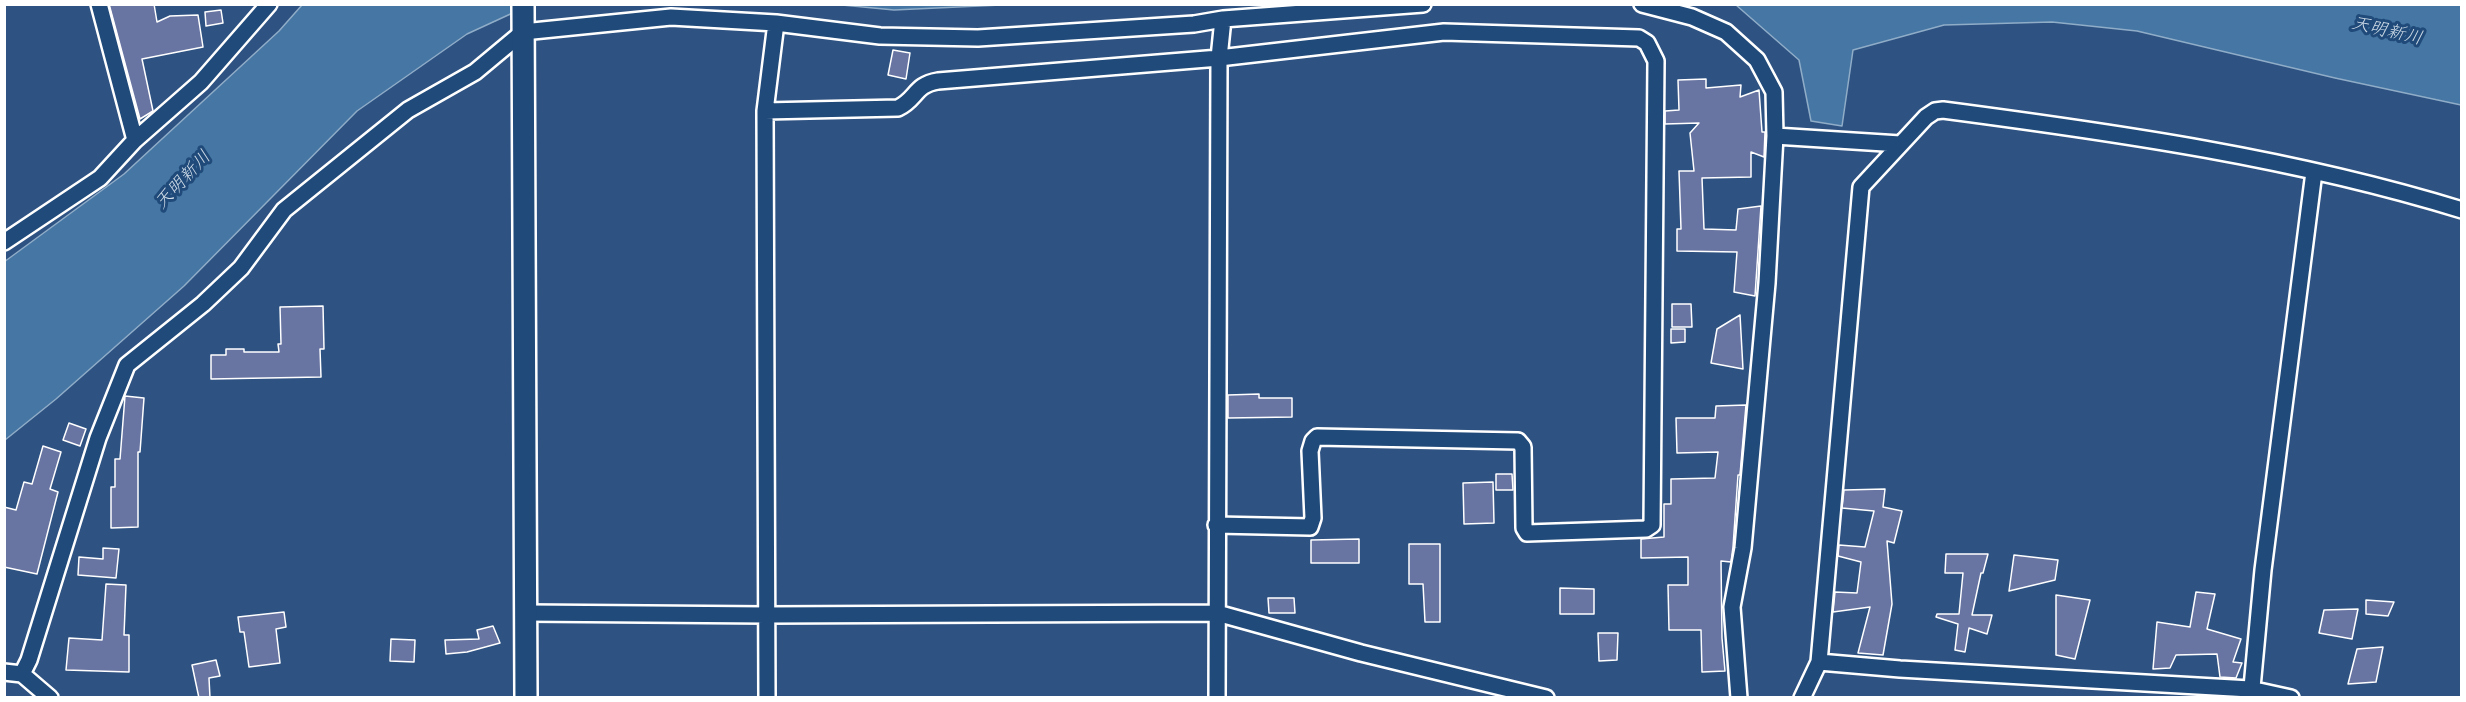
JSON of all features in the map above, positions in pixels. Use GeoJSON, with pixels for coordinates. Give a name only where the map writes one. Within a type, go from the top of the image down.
{"type":"FeatureCollection","features":[{"type":"Feature","properties":{"kind":"street"},"geometry":{"type":"LineString","coordinates":[[99,4],[135,140]]}},
{"type":"Feature","properties":{"kind":"street"},"geometry":{"type":"LineString","coordinates":[[4,242],[100,178],[135,140],[201,82],[269,4]]}},
{"type":"Feature","properties":{"kind":"street"},"geometry":{"type":"LineString","coordinates":[[523,4],[526,698]]}},
{"type":"Feature","properties":{"kind":"street"},"geometry":{"type":"LineString","coordinates":[[22,674],[29,660],[98,438],[127,365],[203,304],[241,268],[284,210],[408,110],[475,72],[523,32],[671,17],[776,24],[879,36],[978,38],[1194,24],[1223,19],[1423,4]]}},
{"type":"Feature","properties":{"kind":"street"},"geometry":{"type":"LineString","coordinates":[[1642,4],[1692,17],[1726,32],[1757,60],[1774,92],[1775,136],[1767,283],[1745,525],[1732,607],[1739,698]]}},
{"type":"Feature","properties":{"kind":"street"},"geometry":{"type":"LineString","coordinates":[[1217,698],[1219,58],[1223,19]]}},
{"type":"Feature","properties":{"kind":"street"},"geometry":{"type":"LineString","coordinates":[[766,698],[765,111],[776,24]]}},
{"type":"Feature","properties":{"kind":"street"},"geometry":{"type":"LineString","coordinates":[[765,111],[898,108],[928,82],[1219,58],[1444,32],[1639,38],[1647,43],[1656,61],[1652,310],[1654,518],[1652,525],[1646,529],[1527,532],[1524,528],[1523,447],[1518,441],[1317,437],[1310,451],[1312,518],[1310,526],[1216,525]]}},
{"type":"Feature","properties":{"kind":"street"},"geometry":{"type":"LineString","coordinates":[[1802,698],[1819,662],[1861,187],[1926,117],[1935,111],[1943,110],[2129,135],[2314,172],[2462,210]]}},
{"type":"Feature","properties":{"kind":"street"},"geometry":{"type":"LineString","coordinates":[[1775,136],[1900,144]]}},
{"type":"Feature","properties":{"kind":"street"},"geometry":{"type":"LineString","coordinates":[[2251,694],[2314,172]]}},
{"type":"Feature","properties":{"kind":"street"},"geometry":{"type":"LineString","coordinates":[[526,613],[766,615],[1217,612],[1361,653],[1546,698]]}},
{"type":"Feature","properties":{"kind":"street"},"geometry":{"type":"LineString","coordinates":[[1819,662],[2290,698]]}},
{"type":"Feature","properties":{"kind":"street"},"geometry":{"type":"LineString","coordinates":[[4,672],[22,674],[50,698]]}},
{"type":"Feature","properties":{"kind":"water"},"geometry":{"type":"Polygon","coordinates":[[[842,4],[1001,5],[894,10],[842,4]]]}},
{"type":"Feature","properties":{"kind":"water","name":"天明新川"},"geometry":{"type":"Polygon","coordinates":[[[302,5],[530,5],[467,34],[357,111],[184,286],[56,399],[5,440],[4,262],[124,174],[279,31],[302,5]]]}},
{"type":"Feature","properties":{"kind":"water","name":"天明新川"},"geometry":{"type":"Polygon","coordinates":[[[1736,5],[2461,5],[2461,105],[2137,31],[2052,22],[1944,25],[1853,50],[1842,126],[1811,121],[1799,60],[1736,5]]]}},
{"type":"Feature","properties":{"kind":"building"},"geometry":{"type":"Polygon","coordinates":[[[109,4],[154,4],[157,22],[170,16],[198,15],[203,47],[142,59],[153,111],[140,119],[109,4]]]}},
{"type":"Feature","properties":{"kind":"building"},"geometry":{"type":"Polygon","coordinates":[[[221,10],[223,23],[206,26],[205,12],[221,10]]]}},
{"type":"Feature","properties":{"kind":"building"},"geometry":{"type":"Polygon","coordinates":[[[893,50],[910,53],[906,79],[888,75],[893,50]]]}},
{"type":"Feature","properties":{"kind":"building"},"geometry":{"type":"Polygon","coordinates":[[[1706,79],[1706,88],[1741,85],[1740,97],[1759,90],[1762,132],[1765,132],[1764,157],[1751,152],[1751,177],[1702,178],[1704,229],[1736,230],[1738,209],[1761,206],[1755,296],[1734,292],[1737,252],[1677,251],[1677,229],[1681,229],[1679,171],[1694,171],[1690,133],[1699,123],[1665,124],[1665,111],[1679,110],[1678,80],[1706,79]]]}},
{"type":"Feature","properties":{"kind":"building"},"geometry":{"type":"Polygon","coordinates":[[[1672,304],[1691,304],[1692,327],[1672,327],[1672,304]]]}},
{"type":"Feature","properties":{"kind":"building"},"geometry":{"type":"Polygon","coordinates":[[[323,306],[324,349],[320,349],[321,377],[211,379],[211,355],[226,355],[226,349],[244,349],[244,352],[279,352],[278,344],[281,344],[280,307],[323,306]]]}},
{"type":"Feature","properties":{"kind":"building"},"geometry":{"type":"Polygon","coordinates":[[[1740,315],[1743,369],[1711,363],[1717,329],[1740,315]]]}},
{"type":"Feature","properties":{"kind":"building"},"geometry":{"type":"Polygon","coordinates":[[[1671,329],[1685,329],[1685,342],[1671,343],[1671,329]]]}},
{"type":"Feature","properties":{"kind":"building"},"geometry":{"type":"Polygon","coordinates":[[[1259,394],[1259,398],[1292,398],[1292,417],[1228,418],[1228,395],[1259,394]]]}},
{"type":"Feature","properties":{"kind":"building"},"geometry":{"type":"Polygon","coordinates":[[[125,396],[144,398],[140,452],[138,452],[138,527],[111,528],[111,487],[115,487],[115,459],[120,459],[125,396]]]}},
{"type":"Feature","properties":{"kind":"building"},"geometry":{"type":"Polygon","coordinates":[[[1746,405],[1731,562],[1721,561],[1725,671],[1702,672],[1701,630],[1669,630],[1668,585],[1688,585],[1688,557],[1641,558],[1641,539],[1664,537],[1664,504],[1671,504],[1671,479],[1715,478],[1718,452],[1677,453],[1676,418],[1715,418],[1716,406],[1746,405]]]}},
{"type":"Feature","properties":{"kind":"building"},"geometry":{"type":"Polygon","coordinates":[[[69,423],[86,429],[80,446],[63,440],[69,423]]]}},
{"type":"Feature","properties":{"kind":"building"},"geometry":{"type":"Polygon","coordinates":[[[43,446],[61,452],[50,489],[58,492],[37,574],[4,567],[4,507],[16,510],[24,482],[32,484],[43,446]]]}},
{"type":"Feature","properties":{"kind":"building"},"geometry":{"type":"Polygon","coordinates":[[[1496,474],[1512,474],[1513,490],[1496,490],[1496,474]]]}},
{"type":"Feature","properties":{"kind":"building"},"geometry":{"type":"Polygon","coordinates":[[[1493,482],[1494,523],[1464,524],[1463,483],[1493,482]]]}},
{"type":"Feature","properties":{"kind":"building"},"geometry":{"type":"Polygon","coordinates":[[[1885,489],[1883,507],[1902,511],[1894,543],[1887,541],[1892,604],[1883,655],[1858,653],[1870,607],[1833,612],[1835,592],[1857,593],[1861,562],[1838,556],[1839,545],[1865,547],[1874,511],[1842,508],[1844,490],[1885,489]]]}},
{"type":"Feature","properties":{"kind":"building"},"geometry":{"type":"Polygon","coordinates":[[[1359,539],[1359,563],[1311,563],[1311,540],[1359,539]]]}},
{"type":"Feature","properties":{"kind":"building"},"geometry":{"type":"Polygon","coordinates":[[[1409,544],[1440,544],[1440,622],[1425,622],[1423,584],[1409,584],[1409,544]]]}},
{"type":"Feature","properties":{"kind":"building"},"geometry":{"type":"Polygon","coordinates":[[[103,548],[119,549],[116,578],[78,575],[79,557],[103,559],[103,548]]]}},
{"type":"Feature","properties":{"kind":"building"},"geometry":{"type":"Polygon","coordinates":[[[1946,554],[1988,554],[1983,573],[1981,573],[1972,615],[1992,615],[1987,634],[1969,628],[1965,652],[1955,650],[1958,624],[1936,617],[1937,614],[1959,614],[1963,573],[1945,573],[1946,554]]]}},
{"type":"Feature","properties":{"kind":"building"},"geometry":{"type":"Polygon","coordinates":[[[2014,555],[2058,560],[2055,580],[2009,591],[2014,555]]]}},
{"type":"Feature","properties":{"kind":"building"},"geometry":{"type":"Polygon","coordinates":[[[106,584],[126,585],[124,635],[129,635],[129,672],[66,670],[69,638],[102,640],[106,584]]]}},
{"type":"Feature","properties":{"kind":"building"},"geometry":{"type":"Polygon","coordinates":[[[1560,588],[1594,589],[1594,614],[1560,614],[1560,588]]]}},
{"type":"Feature","properties":{"kind":"building"},"geometry":{"type":"Polygon","coordinates":[[[2196,592],[2215,594],[2207,629],[2241,639],[2233,662],[2242,663],[2236,678],[2220,677],[2217,654],[2176,655],[2170,668],[2153,669],[2157,622],[2190,627],[2196,592]]]}},
{"type":"Feature","properties":{"kind":"building"},"geometry":{"type":"Polygon","coordinates":[[[2056,595],[2090,600],[2075,659],[2056,655],[2056,595]]]}},
{"type":"Feature","properties":{"kind":"building"},"geometry":{"type":"Polygon","coordinates":[[[1268,598],[1294,598],[1295,613],[1269,613],[1268,598]]]}},
{"type":"Feature","properties":{"kind":"building"},"geometry":{"type":"Polygon","coordinates":[[[2366,600],[2394,602],[2388,616],[2366,614],[2366,600]]]}},
{"type":"Feature","properties":{"kind":"building"},"geometry":{"type":"Polygon","coordinates":[[[2358,609],[2352,639],[2319,633],[2324,610],[2358,609]]]}},
{"type":"Feature","properties":{"kind":"building"},"geometry":{"type":"Polygon","coordinates":[[[284,612],[286,627],[276,629],[280,663],[249,667],[244,632],[240,632],[238,617],[284,612]]]}},
{"type":"Feature","properties":{"kind":"building"},"geometry":{"type":"Polygon","coordinates":[[[493,626],[500,643],[467,652],[446,654],[445,640],[479,639],[477,630],[493,626]]]}},
{"type":"Feature","properties":{"kind":"building"},"geometry":{"type":"Polygon","coordinates":[[[1598,633],[1618,633],[1617,660],[1599,661],[1598,633]]]}},
{"type":"Feature","properties":{"kind":"building"},"geometry":{"type":"Polygon","coordinates":[[[391,639],[415,640],[414,662],[390,661],[391,639]]]}},
{"type":"Feature","properties":{"kind":"building"},"geometry":{"type":"Polygon","coordinates":[[[2383,647],[2376,682],[2348,684],[2357,649],[2383,647]]]}},
{"type":"Feature","properties":{"kind":"building"},"geometry":{"type":"Polygon","coordinates":[[[216,660],[220,676],[209,678],[210,698],[199,698],[192,665],[216,660]]]}}]}
